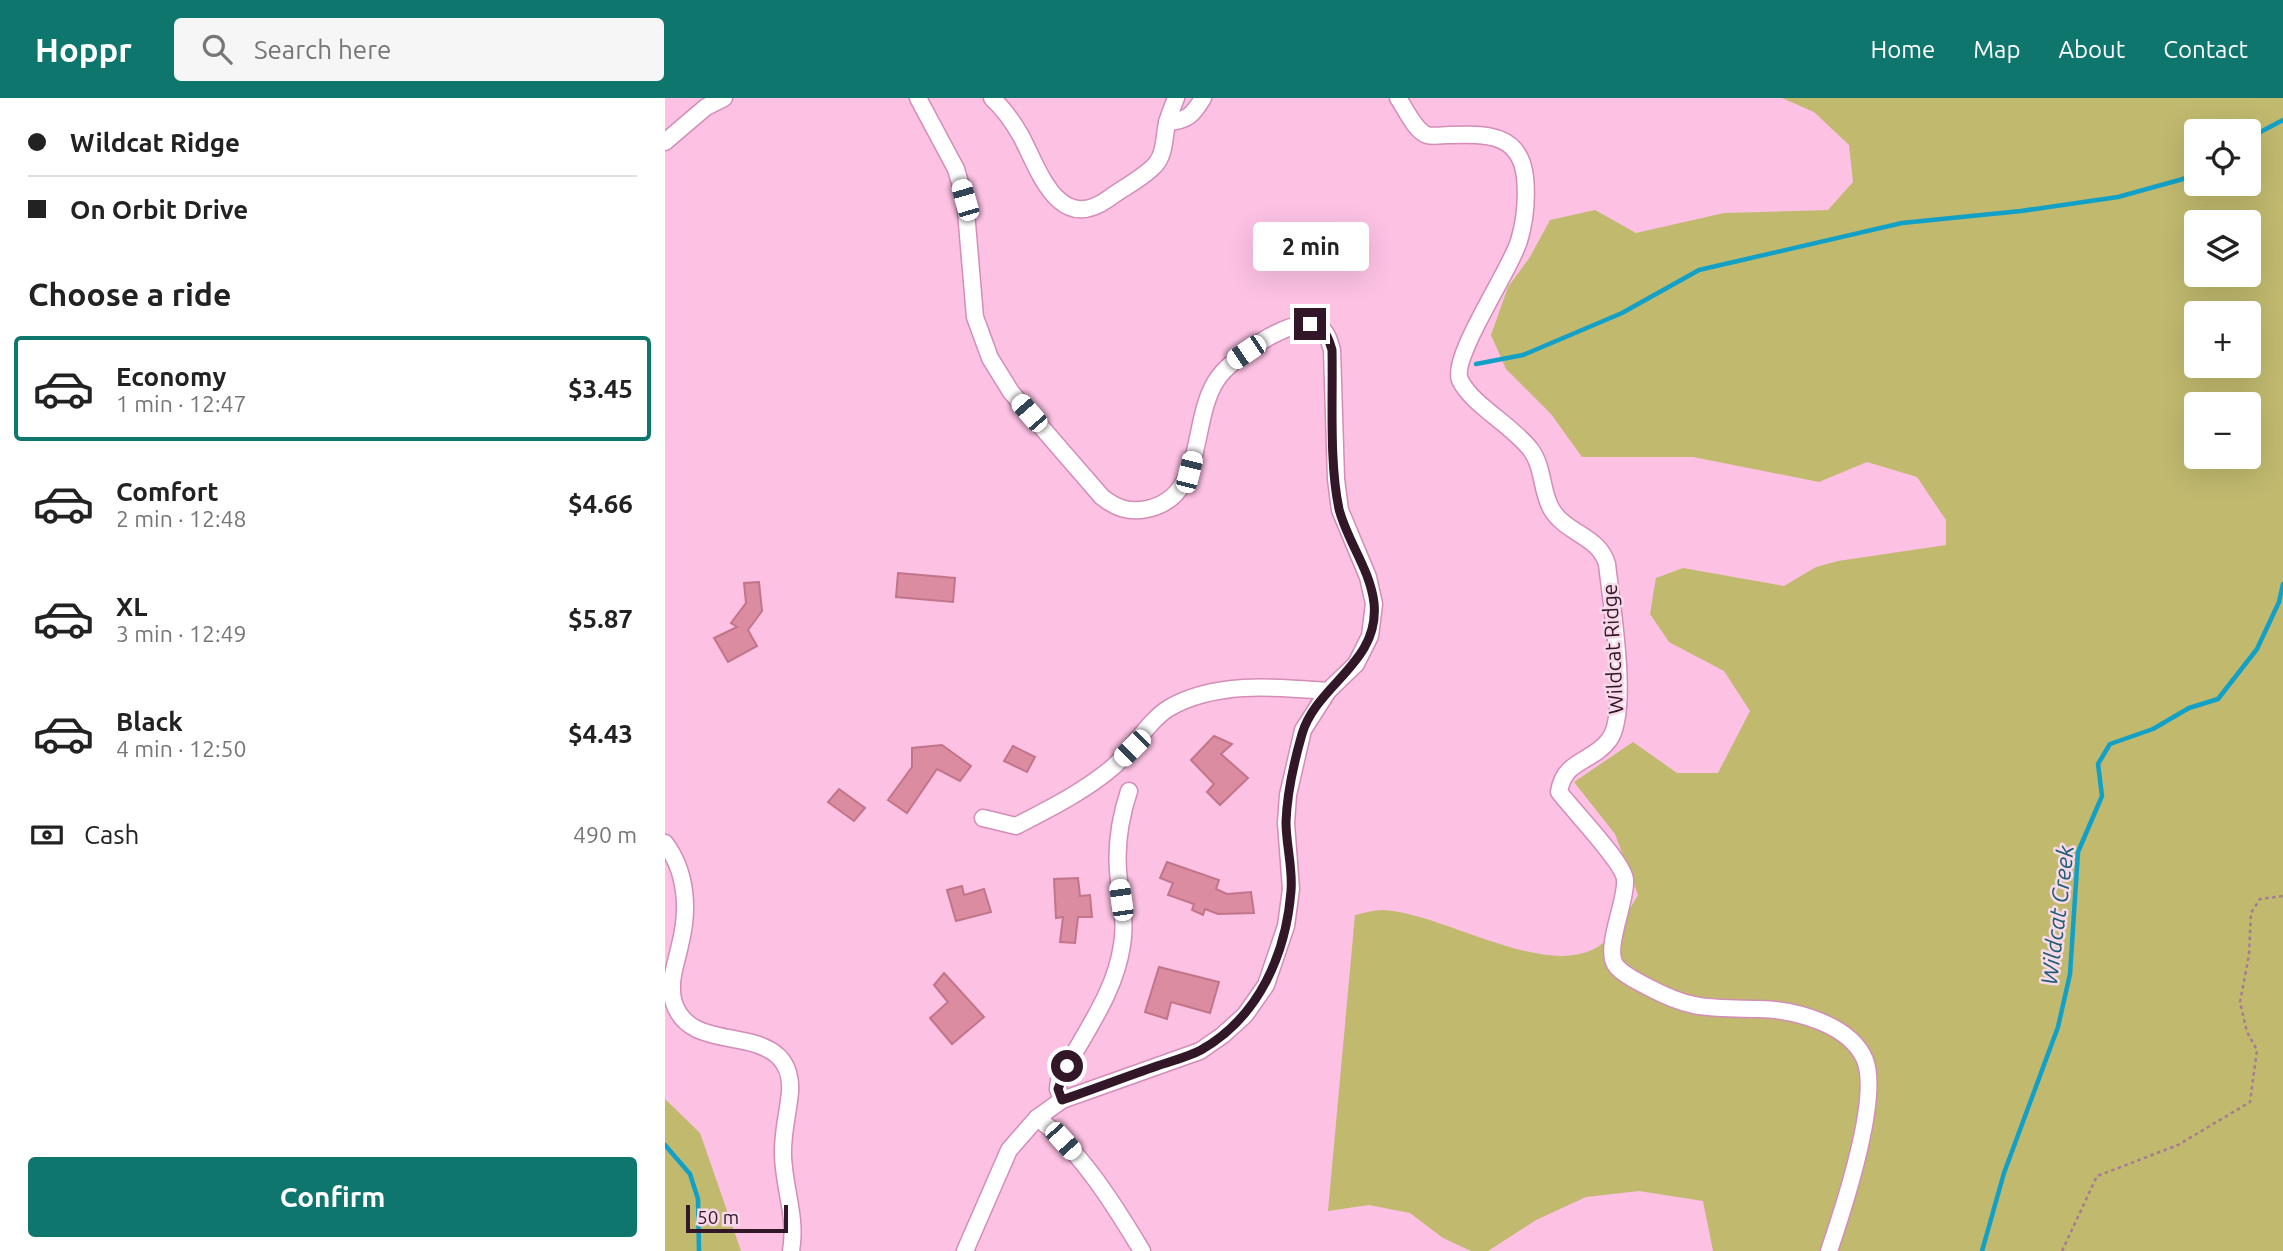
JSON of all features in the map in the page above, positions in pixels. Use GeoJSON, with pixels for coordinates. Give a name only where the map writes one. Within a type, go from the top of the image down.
{"type":"FeatureCollection","features":[{"type":"Feature","properties":{"kind":"street"},"geometry":{"type":"LineString","coordinates":[[665,142],[706,107],[724,98]]}},
{"type":"Feature","properties":{"kind":"street"},"geometry":{"type":"LineString","coordinates":[[918,98],[956,169],[965,200],[975,317],[990,358],[1011,392],[1102,497],[1113,505],[1125,510],[1140,510],[1162,506],[1175,497],[1189,472],[1209,394],[1216,380],[1233,361],[1260,343],[1294,326],[1319,326],[1328,335],[1332,350],[1336,479],[1340,510],[1368,577],[1374,604],[1370,636],[1356,664],[1328,691],[1303,730],[1288,795],[1286,823],[1291,889],[1286,926],[1266,985],[1245,1015],[1200,1051],[1062,1100],[1037,1118],[1009,1150],[965,1251]]}},
{"type":"Feature","properties":{"kind":"street"},"geometry":{"type":"LineString","coordinates":[[992,98],[1002,107],[1021,137],[1038,174],[1052,193],[1068,206],[1079,210],[1094,209],[1155,165],[1163,150],[1167,122],[1176,98]]}},
{"type":"Feature","properties":{"kind":"street"},"geometry":{"type":"LineString","coordinates":[[1167,122],[1181,121],[1191,116],[1203,98]]}},
{"type":"Feature","properties":{"kind":"street","name":"Wildcat Ridge"},"geometry":{"type":"LineString","coordinates":[[1398,98],[1419,129],[1427,135],[1486,135],[1507,141],[1517,153],[1525,175],[1525,203],[1518,243],[1465,348],[1458,373],[1460,381],[1474,398],[1514,429],[1531,450],[1538,460],[1552,510],[1571,528],[1597,545],[1607,564],[1618,664],[1619,714],[1609,741],[1566,771],[1559,792],[1623,869],[1624,891],[1610,956],[1615,966],[1630,977],[1696,1007],[1765,1009],[1793,1014],[1819,1021],[1857,1046],[1865,1061],[1868,1078],[1864,1127],[1858,1157],[1829,1251]]}},
{"type":"Feature","properties":{"kind":"street"},"geometry":{"type":"LineString","coordinates":[[983,818],[1016,826],[1047,810],[1112,768],[1166,710],[1196,695],[1281,687],[1328,691]]}},
{"type":"Feature","properties":{"kind":"street"},"geometry":{"type":"LineString","coordinates":[[1062,1100],[1058,1089],[1059,1081],[1113,981],[1122,947],[1124,923],[1118,878],[1117,841],[1120,817],[1129,791]]}},
{"type":"Feature","properties":{"kind":"street"},"geometry":{"type":"LineString","coordinates":[[665,843],[678,864],[685,896],[683,932],[673,977],[672,994],[677,1008],[695,1028],[770,1050],[781,1059],[787,1070],[790,1093],[784,1128],[783,1159],[793,1230],[792,1251]]}},
{"type":"Feature","properties":{"kind":"street"},"geometry":{"type":"LineString","coordinates":[[1037,1118],[1054,1130],[1073,1152],[1142,1251]]}},
{"type":"Feature","properties":{"kind":"path"},"geometry":{"type":"LineString","coordinates":[[2062,1251],[2097,1176],[2178,1145],[2250,1102],[2257,1049],[2247,1032],[2240,1002],[2249,955],[2251,913],[2260,899],[2283,896]]}},
{"type":"Feature","properties":{"kind":"shaded area"},"geometry":{"type":"Polygon","coordinates":[[[1782,98],[2283,98],[2283,1251],[1713,1251],[1703,1201],[1639,1191],[1586,1197],[1536,1220],[1488,1251],[1471,1251],[1443,1238],[1410,1213],[1369,1205],[1328,1211],[1355,915],[1382,910],[1406,914],[1523,951],[1577,955],[1605,941],[1616,930],[1638,895],[1615,834],[1574,782],[1633,742],[1677,773],[1718,773],[1750,711],[1724,671],[1669,642],[1650,614],[1656,578],[1683,568],[1784,586],[1816,567],[1838,561],[1946,545],[1946,520],[1917,477],[1867,462],[1819,482],[1693,457],[1582,457],[1551,414],[1506,369],[1491,335],[1508,287],[1530,257],[1550,220],[1595,210],[1636,233],[1724,213],[1828,210],[1853,182],[1849,145],[1814,112],[1782,98]]]}},
{"type":"Feature","properties":{"kind":"shaded area"},"geometry":{"type":"Polygon","coordinates":[[[665,1099],[700,1133],[741,1251],[665,1251],[665,1099]]]}},
{"type":"Feature","properties":{"kind":"building"},"geometry":{"type":"Polygon","coordinates":[[[898,573],[955,578],[953,602],[896,597],[898,573]]]}},
{"type":"Feature","properties":{"kind":"building"},"geometry":{"type":"Polygon","coordinates":[[[759,582],[762,611],[748,630],[757,646],[728,662],[714,638],[737,627],[731,623],[746,603],[744,583],[759,582]]]}},
{"type":"Feature","properties":{"kind":"building"},"geometry":{"type":"Polygon","coordinates":[[[1214,736],[1232,744],[1221,754],[1248,778],[1220,805],[1207,792],[1214,784],[1191,760],[1214,736]]]}},
{"type":"Feature","properties":{"kind":"building"},"geometry":{"type":"Polygon","coordinates":[[[942,745],[971,766],[960,781],[937,769],[907,813],[888,800],[912,767],[912,748],[942,745]]]}},
{"type":"Feature","properties":{"kind":"building"},"geometry":{"type":"Polygon","coordinates":[[[1013,746],[1035,757],[1027,772],[1004,761],[1013,746]]]}},
{"type":"Feature","properties":{"kind":"building"},"geometry":{"type":"Polygon","coordinates":[[[839,789],[865,808],[854,821],[828,802],[839,789]]]}},
{"type":"Feature","properties":{"kind":"building"},"geometry":{"type":"Polygon","coordinates":[[[1167,862],[1219,880],[1216,889],[1227,894],[1251,892],[1254,913],[1218,914],[1205,909],[1203,915],[1192,910],[1194,904],[1168,895],[1173,883],[1160,878],[1167,862]]]}},
{"type":"Feature","properties":{"kind":"building"},"geometry":{"type":"Polygon","coordinates":[[[1078,878],[1080,896],[1090,895],[1092,917],[1078,917],[1075,943],[1060,942],[1063,917],[1056,918],[1054,879],[1078,878]]]}},
{"type":"Feature","properties":{"kind":"building"},"geometry":{"type":"Polygon","coordinates":[[[962,886],[964,895],[984,889],[991,912],[956,921],[947,890],[962,886]]]}},
{"type":"Feature","properties":{"kind":"building"},"geometry":{"type":"Polygon","coordinates":[[[1159,967],[1219,982],[1210,1013],[1171,1002],[1167,1019],[1145,1012],[1159,967]]]}},
{"type":"Feature","properties":{"kind":"building"},"geometry":{"type":"Polygon","coordinates":[[[944,973],[984,1017],[952,1044],[930,1018],[948,1002],[934,985],[944,973]]]}},
{"type":"Feature","properties":{"kind":"waterway"},"geometry":{"type":"LineString","coordinates":[[2261,132],[2283,120]]}},
{"type":"Feature","properties":{"kind":"waterway"},"geometry":{"type":"LineString","coordinates":[[1476,364],[1523,355],[1622,313],[1699,270],[1902,223],[2021,211],[2118,197],[2184,178]]}},
{"type":"Feature","properties":{"kind":"waterway","name":"Wildcat Creek"},"geometry":{"type":"LineString","coordinates":[[1982,1251],[2004,1173],[2058,1027],[2070,974],[2078,852],[2102,796],[2098,764],[2110,744],[2153,729],[2189,708],[2218,699],[2257,649],[2279,602],[2283,584]]}},
{"type":"Feature","properties":{"kind":"waterway"},"geometry":{"type":"LineString","coordinates":[[665,1145],[690,1174],[698,1199],[699,1251]]}},
{"type":"Feature","properties":{"kind":"route"},"geometry":{"type":"LineString","coordinates":[[1067,1066],[1059,1081],[1058,1089],[1062,1100],[1200,1051],[1245,1015],[1266,985],[1286,926],[1291,889],[1286,823],[1288,795],[1303,730],[1328,691],[1356,664],[1370,636],[1374,604],[1368,577],[1340,510],[1336,479],[1332,350],[1328,335],[1319,326],[1310,324]]}}]}
